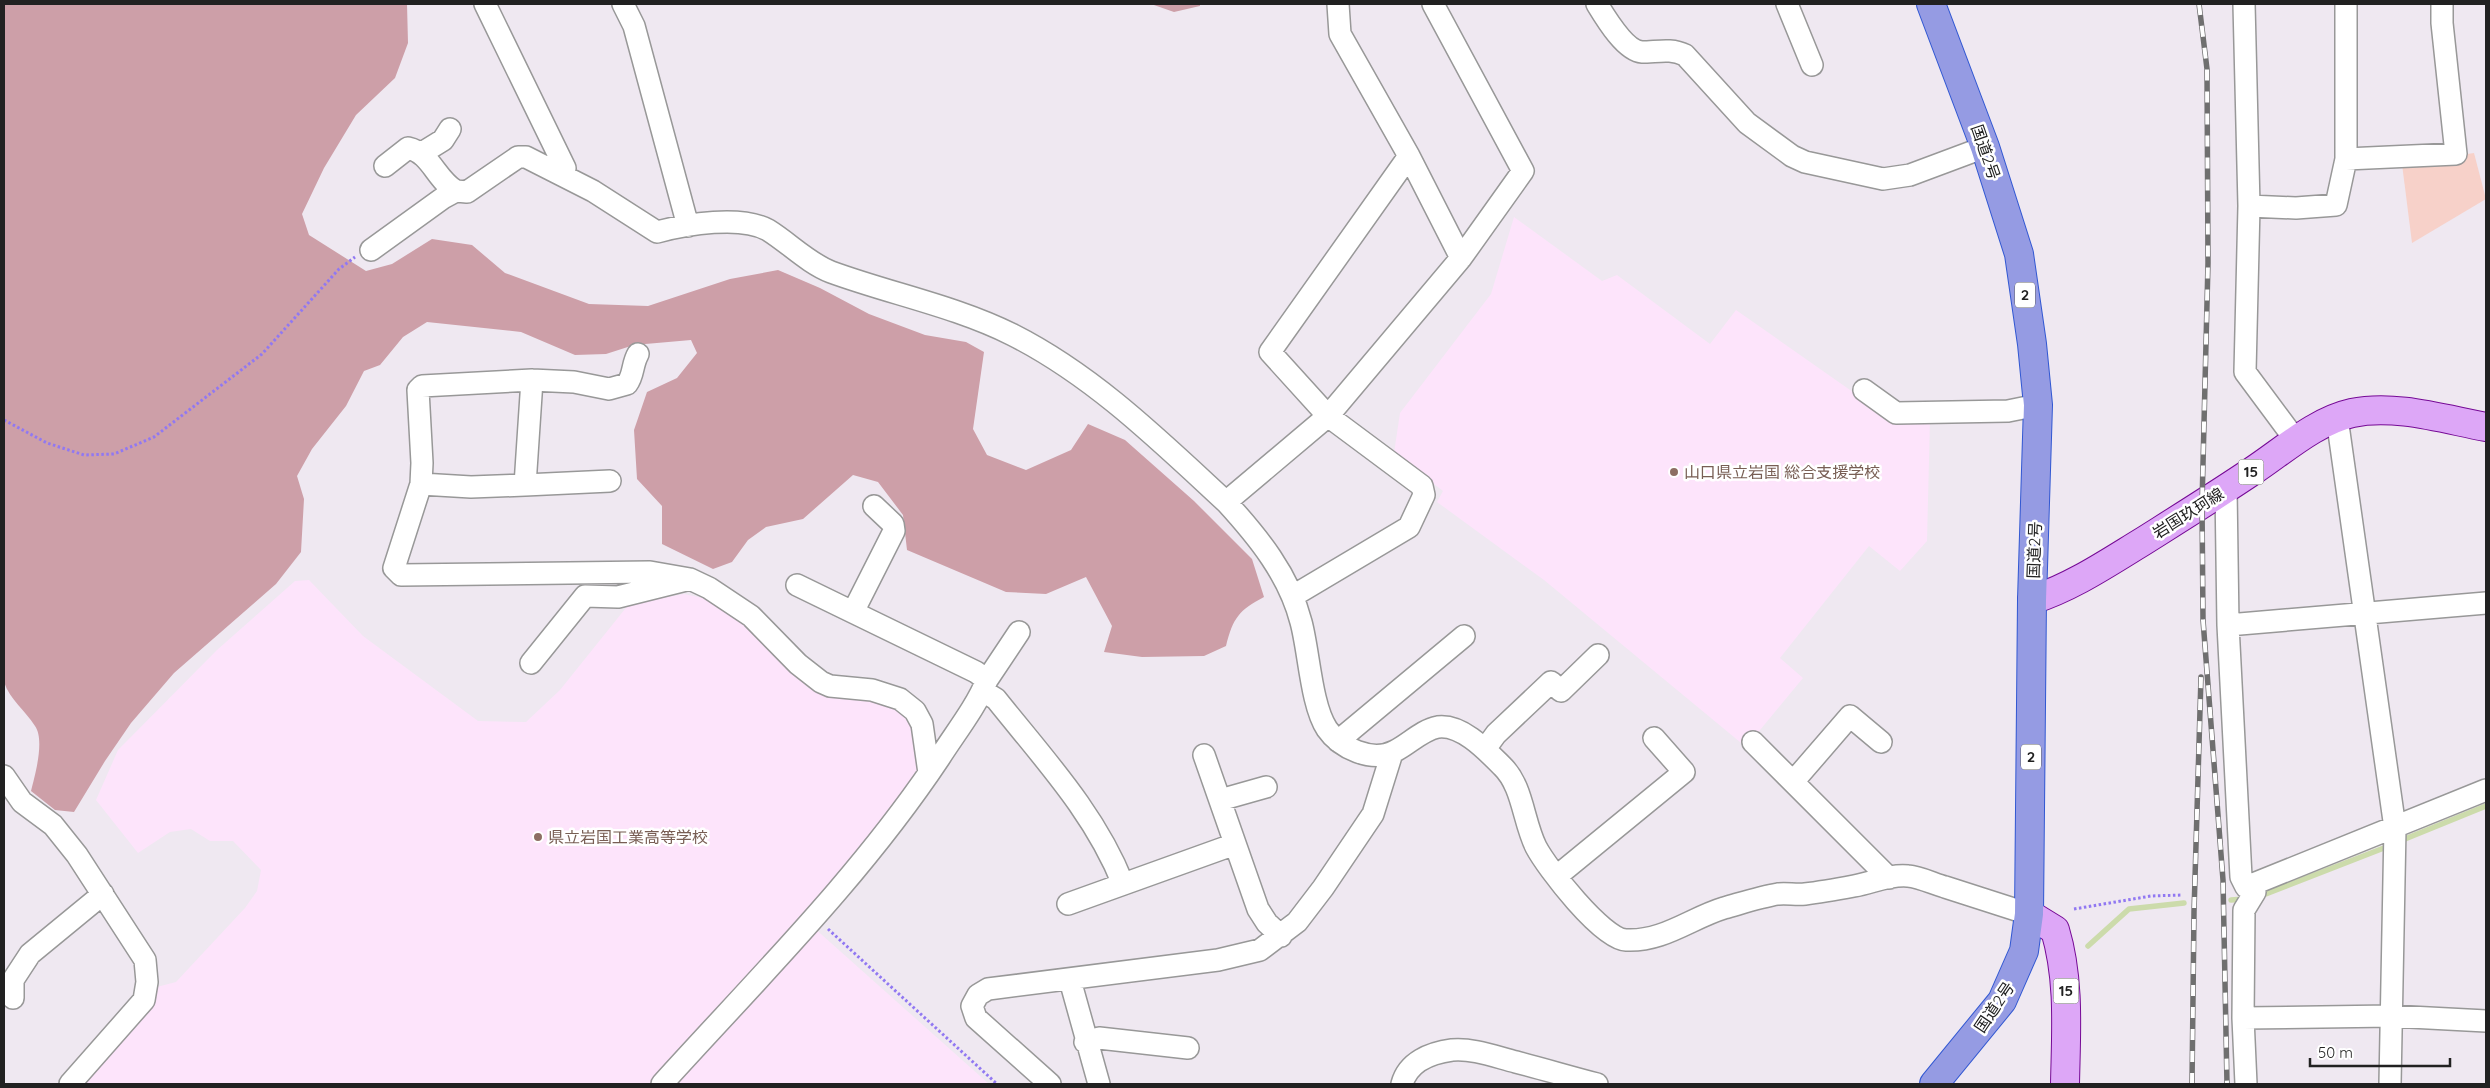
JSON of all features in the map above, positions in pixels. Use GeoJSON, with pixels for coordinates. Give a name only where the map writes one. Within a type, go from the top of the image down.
{"type":"FeatureCollection","features":[{"type":"Feature","properties":{"kind":"highway","name":"国道2号"},"geometry":{"type":"LineString","coordinates":[[1931,4],[1986,146],[2019,254],[2032,344],[2038,405],[2032,600],[2029,914],[2024,951],[2002,1001],[1934,1084]]}},
{"type":"Feature","properties":{"kind":"main road","name":"岩国玖珂線"},"geometry":{"type":"LineString","coordinates":[[2032,600],[2056,592],[2090,574],[2226,489],[2296,442],[2337,418],[2352,413],[2384,410],[2486,427]]}},
{"type":"Feature","properties":{"kind":"main road","name":"15"},"geometry":{"type":"LineString","coordinates":[[2029,914],[2054,930],[2062,954],[2066,981],[2065,1084]]}},
{"type":"Feature","properties":{"kind":"street"},"geometry":{"type":"LineString","coordinates":[[486,4],[565,168],[564,175]]}},
{"type":"Feature","properties":{"kind":"street"},"geometry":{"type":"LineString","coordinates":[[623,4],[634,26],[688,226]]}},
{"type":"Feature","properties":{"kind":"street"},"geometry":{"type":"LineString","coordinates":[[1338,4],[1340,34],[1409,156],[1461,258]]}},
{"type":"Feature","properties":{"kind":"street"},"geometry":{"type":"LineString","coordinates":[[1226,502],[1328,416],[1461,258],[1523,171],[1433,4]]}},
{"type":"Feature","properties":{"kind":"street"},"geometry":{"type":"LineString","coordinates":[[1597,4],[1606,20],[1627,45],[1639,52],[1676,51],[1685,55],[1747,123],[1792,156],[1805,162],[1883,178],[1910,175],[1986,146]]}},
{"type":"Feature","properties":{"kind":"street"},"geometry":{"type":"LineString","coordinates":[[1787,4],[1812,66]]}},
{"type":"Feature","properties":{"kind":"street"},"geometry":{"type":"LineString","coordinates":[[2244,4],[2249,206],[2245,372],[2296,442]]}},
{"type":"Feature","properties":{"kind":"street"},"geometry":{"type":"LineString","coordinates":[[2249,206],[2296,208],[2336,205],[2346,159],[2346,4]]}},
{"type":"Feature","properties":{"kind":"street"},"geometry":{"type":"LineString","coordinates":[[2346,159],[2456,154],[2442,23],[2442,4]]}},
{"type":"Feature","properties":{"kind":"street"},"geometry":{"type":"LineString","coordinates":[[422,154],[443,140],[450,129]]}},
{"type":"Feature","properties":{"kind":"street"},"geometry":{"type":"LineString","coordinates":[[385,166],[408,148],[422,154],[447,187],[456,191],[467,192],[518,157],[526,157],[564,175],[657,232],[688,226],[734,221],[750,223],[767,230],[829,271],[967,315],[1013,334],[1060,362],[1116,403],[1226,502],[1283,573],[1301,622],[1319,710],[1326,727],[1338,741],[1355,751],[1376,755],[1392,753],[1422,733],[1440,727],[1458,731],[1484,749],[1508,772],[1516,788],[1536,848],[1556,876],[1586,913],[1609,933],[1623,940],[1646,939],[1672,932],[1709,912],[1760,898],[1780,894],[1804,894],[1909,876],[2029,914]]}},
{"type":"Feature","properties":{"kind":"street"},"geometry":{"type":"LineString","coordinates":[[1293,596],[1409,527],[1424,495],[1422,486],[1328,416],[1270,352],[1409,156]]}},
{"type":"Feature","properties":{"kind":"street"},"geometry":{"type":"LineString","coordinates":[[371,250],[456,191]]}},
{"type":"Feature","properties":{"kind":"street"},"geometry":{"type":"LineString","coordinates":[[638,354],[634,361],[632,377],[627,384],[609,389],[574,382],[532,380],[422,386],[418,390],[422,464],[421,484],[394,568],[401,575],[650,572],[690,579],[725,598],[752,616],[798,664],[821,682],[830,686],[872,690],[900,700],[915,711],[922,724],[929,773]]}},
{"type":"Feature","properties":{"kind":"street"},"geometry":{"type":"LineString","coordinates":[[525,485],[532,380]]}},
{"type":"Feature","properties":{"kind":"street"},"geometry":{"type":"LineString","coordinates":[[1864,390],[1896,413],[2008,411],[2038,405]]}},
{"type":"Feature","properties":{"kind":"street"},"geometry":{"type":"LineString","coordinates":[[2337,418],[2366,612],[2395,832],[2390,1084]]}},
{"type":"Feature","properties":{"kind":"street"},"geometry":{"type":"LineString","coordinates":[[421,484],[471,487],[610,481]]}},
{"type":"Feature","properties":{"kind":"street"},"geometry":{"type":"LineString","coordinates":[[2226,489],[2228,625],[2241,877],[2251,895],[2243,1018],[2246,1084]]}},
{"type":"Feature","properties":{"kind":"street"},"geometry":{"type":"LineString","coordinates":[[853,612],[894,531],[894,524],[874,506]]}},
{"type":"Feature","properties":{"kind":"street"},"geometry":{"type":"LineString","coordinates":[[531,663],[585,596],[618,597],[690,579]]}},
{"type":"Feature","properties":{"kind":"street"},"geometry":{"type":"LineString","coordinates":[[797,585],[976,672],[1088,814],[1111,855],[1123,884]]}},
{"type":"Feature","properties":{"kind":"street"},"geometry":{"type":"LineString","coordinates":[[2228,625],[2486,603]]}},
{"type":"Feature","properties":{"kind":"street"},"geometry":{"type":"LineString","coordinates":[[662,1084],[814,916],[890,828],[929,773],[1019,632]]}},
{"type":"Feature","properties":{"kind":"street"},"geometry":{"type":"LineString","coordinates":[[1338,741],[1464,636]]}},
{"type":"Feature","properties":{"kind":"street"},"geometry":{"type":"LineString","coordinates":[[1484,749],[1496,734],[1552,682],[1561,691],[1598,655]]}},
{"type":"Feature","properties":{"kind":"street"},"geometry":{"type":"LineString","coordinates":[[1793,782],[1850,716],[1881,742]]}},
{"type":"Feature","properties":{"kind":"street"},"geometry":{"type":"LineString","coordinates":[[1556,876],[1684,772],[1654,738]]}},
{"type":"Feature","properties":{"kind":"street"},"geometry":{"type":"LineString","coordinates":[[1753,742],[1889,878]]}},
{"type":"Feature","properties":{"kind":"street"},"geometry":{"type":"LineString","coordinates":[[1050,1084],[976,1018],[972,1006],[978,995],[988,989],[1218,960],[1260,950],[1281,936],[1297,922],[1323,888],[1373,814],[1392,753]]}},
{"type":"Feature","properties":{"kind":"street"},"geometry":{"type":"LineString","coordinates":[[1204,755],[1258,909],[1281,936]]}},
{"type":"Feature","properties":{"kind":"street"},"geometry":{"type":"LineString","coordinates":[[4,776],[22,802],[53,826],[103,894],[145,960],[147,982],[144,1000],[70,1084]]}},
{"type":"Feature","properties":{"kind":"street"},"geometry":{"type":"LineString","coordinates":[[1220,800],[1266,787]]}},
{"type":"Feature","properties":{"kind":"street"},"geometry":{"type":"LineString","coordinates":[[2251,895],[2486,790]]}},
{"type":"Feature","properties":{"kind":"street"},"geometry":{"type":"LineString","coordinates":[[1068,904],[1235,844]]}},
{"type":"Feature","properties":{"kind":"street"},"geometry":{"type":"LineString","coordinates":[[13,998],[13,980],[30,954],[103,894]]}},
{"type":"Feature","properties":{"kind":"street"},"geometry":{"type":"LineString","coordinates":[[1070,980],[1085,1042],[1099,1084]]}},
{"type":"Feature","properties":{"kind":"street"},"geometry":{"type":"LineString","coordinates":[[2243,1018],[2391,1016],[2486,1021]]}},
{"type":"Feature","properties":{"kind":"street"},"geometry":{"type":"LineString","coordinates":[[1085,1042],[1098,1038],[1188,1048]]}},
{"type":"Feature","properties":{"kind":"street"},"geometry":{"type":"LineString","coordinates":[[1402,1084],[1404,1075],[1411,1066],[1425,1057],[1453,1050],[1485,1054],[1597,1084]]}},
{"type":"Feature","properties":{"kind":"path"},"geometry":{"type":"LineString","coordinates":[[4,420],[47,443],[84,455],[114,454],[154,437],[262,354],[339,269],[356,256],[371,250]]}},
{"type":"Feature","properties":{"kind":"path"},"geometry":{"type":"LineString","coordinates":[[2074,909],[2151,896],[2182,895]]}},
{"type":"Feature","properties":{"kind":"path"},"geometry":{"type":"LineString","coordinates":[[814,916],[997,1084]]}},
{"type":"Feature","properties":{"kind":"shaded area"},"geometry":{"type":"Polygon","coordinates":[[[4,4],[407,4],[408,43],[395,78],[356,115],[324,168],[302,214],[309,235],[366,271],[392,264],[432,239],[472,245],[505,273],[589,304],[648,306],[730,279],[778,270],[820,288],[869,314],[925,335],[966,342],[984,352],[973,429],[987,455],[1026,470],[1071,450],[1088,424],[1125,440],[1194,501],[1252,559],[1264,597],[1248,606],[1238,616],[1231,628],[1226,646],[1204,656],[1142,657],[1104,652],[1112,626],[1086,577],[1046,594],[1006,592],[907,550],[903,515],[878,482],[853,475],[803,519],[766,527],[748,540],[732,562],[713,569],[662,544],[662,506],[637,479],[634,430],[647,392],[677,378],[697,353],[691,340],[634,345],[606,354],[575,355],[521,332],[427,322],[403,337],[380,365],[364,371],[346,406],[312,449],[297,476],[304,499],[301,552],[276,584],[174,673],[131,723],[74,812],[55,810],[31,791],[38,758],[38,732],[31,720],[14,700],[4,682],[4,4]]]}},
{"type":"Feature","properties":{"kind":"shaded area"},"geometry":{"type":"Polygon","coordinates":[[[1151,4],[1200,4],[1200,6],[1174,12],[1151,4]]]}},
{"type":"Feature","properties":{"kind":"shaded area"},"geometry":{"type":"Polygon","coordinates":[[[2474,153],[2486,199],[2412,243],[2402,164],[2474,153]]]}},
{"type":"Feature","properties":{"kind":"shaded area","name":"山口県立岩国 総合支援学校"},"geometry":{"type":"Polygon","coordinates":[[[1514,217],[1602,281],[1617,275],[1710,344],[1736,310],[1890,418],[1930,419],[1927,541],[1900,571],[1869,546],[1780,658],[1803,678],[1746,747],[1544,580],[1437,502],[1443,491],[1394,453],[1400,413],[1491,294],[1514,217]]]}},
{"type":"Feature","properties":{"kind":"shaded area","name":"県立岩国工業高等学校"},"geometry":{"type":"Polygon","coordinates":[[[309,580],[363,636],[478,721],[526,722],[560,690],[629,604],[684,594],[712,600],[746,620],[808,688],[893,705],[910,717],[917,733],[917,770],[903,796],[803,918],[989,1084],[80,1084],[153,988],[176,982],[245,908],[257,891],[261,870],[233,841],[210,841],[191,829],[170,832],[138,853],[96,800],[118,750],[217,650],[295,581],[309,580]]]}},
{"type":"Feature","properties":{"kind":"waterway"},"geometry":{"type":"LineString","coordinates":[[2400,841],[2486,806]]}},
{"type":"Feature","properties":{"kind":"waterway"},"geometry":{"type":"LineString","coordinates":[[2258,897],[2389,846]]}},
{"type":"Feature","properties":{"kind":"waterway"},"geometry":{"type":"LineString","coordinates":[[2231,900],[2244,899]]}},
{"type":"Feature","properties":{"kind":"waterway"},"geometry":{"type":"LineString","coordinates":[[2088,946],[2129,909],[2184,903]]}},
{"type":"Feature","properties":{"kind":"railway"},"geometry":{"type":"LineString","coordinates":[[2199,4],[2207,69],[2208,263],[2202,504],[2203,620],[2223,880],[2227,1084]]}},
{"type":"Feature","properties":{"kind":"railway"},"geometry":{"type":"LineString","coordinates":[[2192,1084],[2194,912],[2201,677]]}},
{"type":"Feature","properties":{"kind":"place","name":"山口県立岩国 総合支援学校"},"geometry":{"type":"Point","coordinates":[1674,472]}},
{"type":"Feature","properties":{"kind":"place","name":"県立岩国工業高等学校"},"geometry":{"type":"Point","coordinates":[538,837]}}]}
